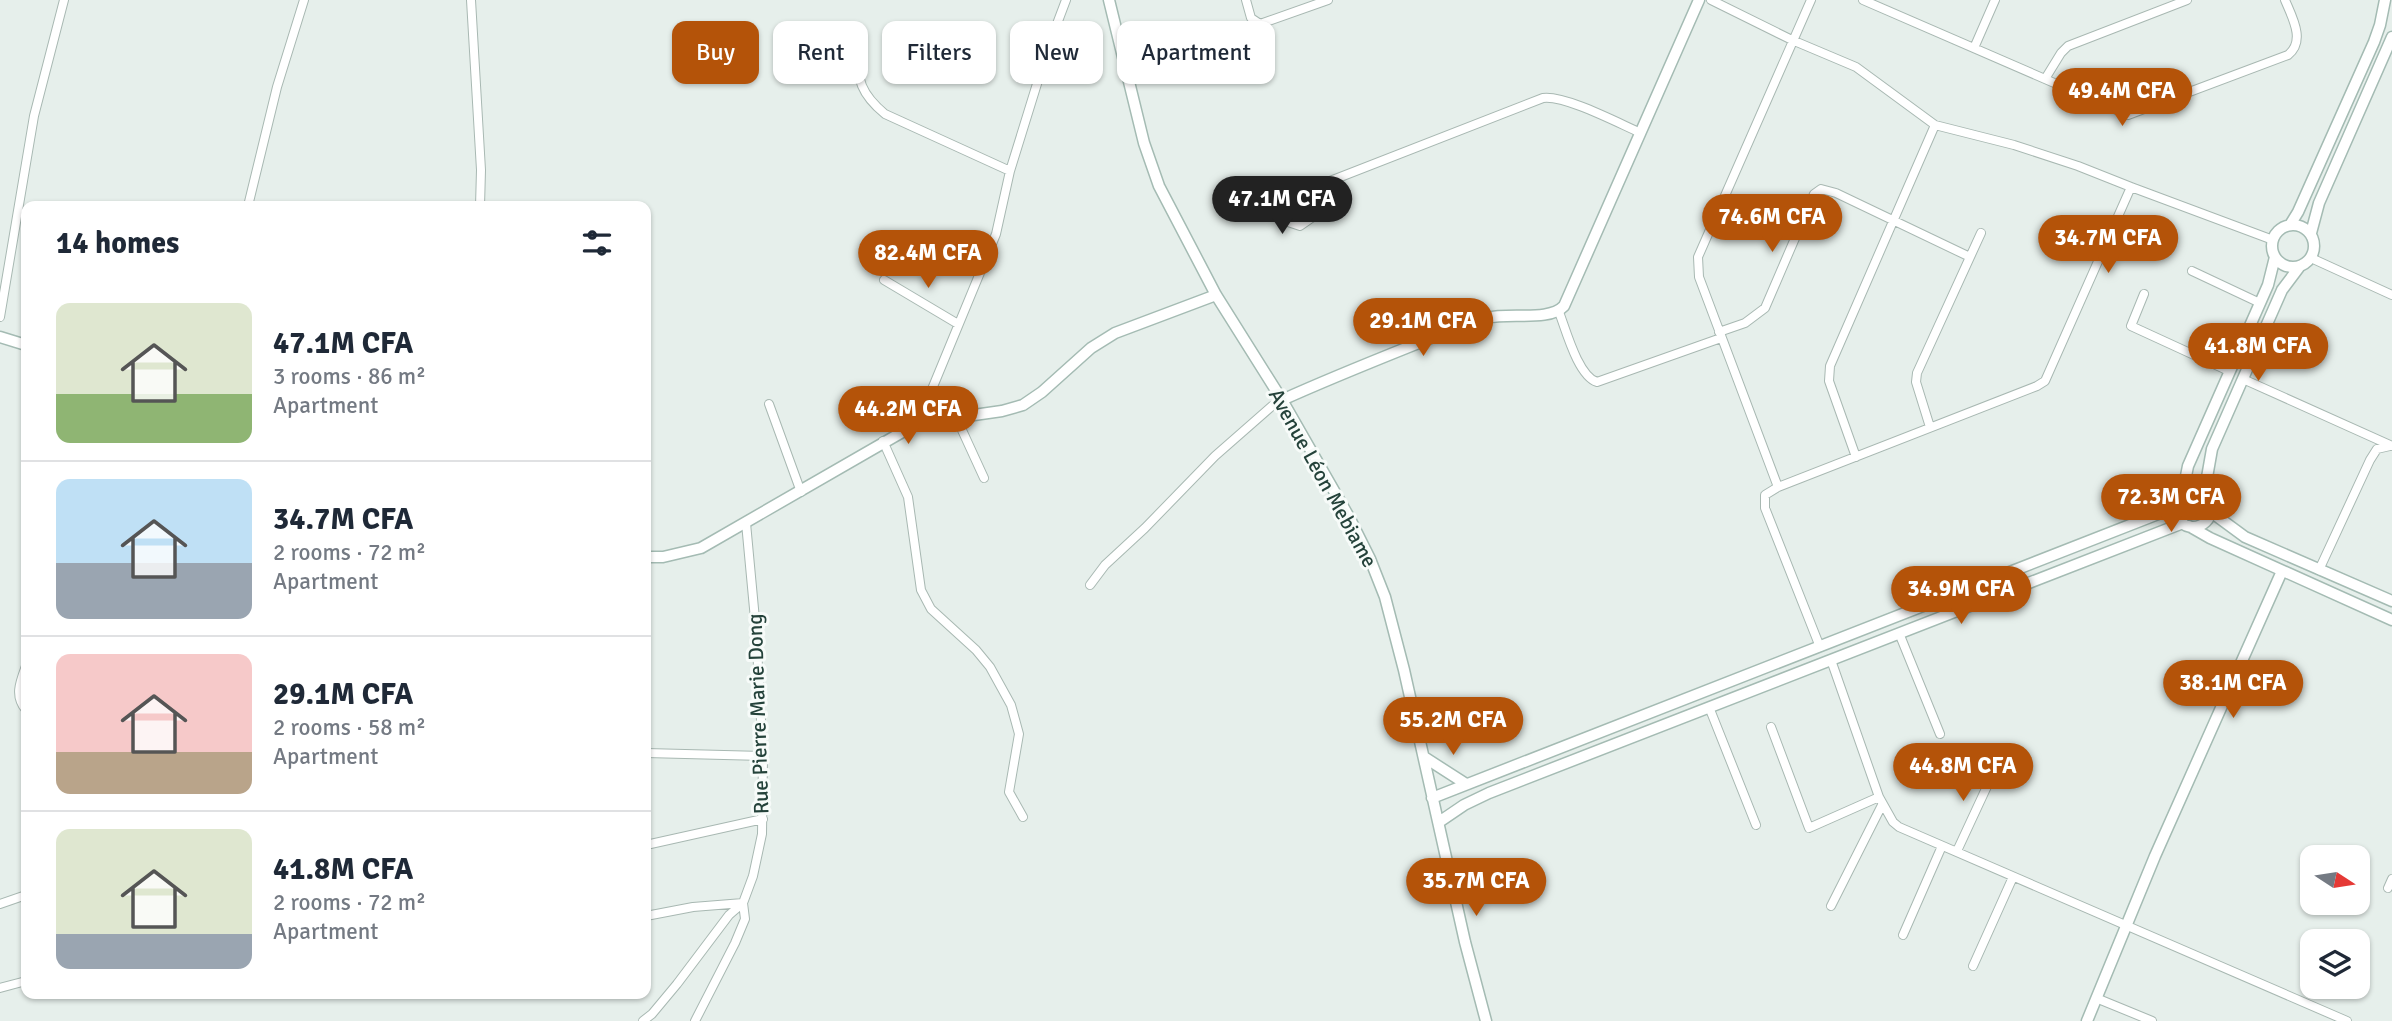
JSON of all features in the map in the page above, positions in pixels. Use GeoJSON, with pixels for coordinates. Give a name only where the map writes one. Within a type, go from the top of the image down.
{"type":"FeatureCollection","features":[{"type":"Feature","properties":{"kind":"main road","name":"Avenue Léon Mebiame"},"geometry":{"type":"LineString","coordinates":[[1109,0],[1148,156],[1172,214],[1216,295],[1282,400],[1349,517],[1385,597],[1465,942],[1486,1021]]}},
{"type":"Feature","properties":{"kind":"main road"},"geometry":{"type":"LineString","coordinates":[[1282,400],[1475,321],[1511,314],[1547,315],[1559,312],[1564,306],[1699,0]]}},
{"type":"Feature","properties":{"kind":"main road"},"geometry":{"type":"LineString","coordinates":[[2290,225],[2374,42],[2385,0]]}},
{"type":"Feature","properties":{"kind":"main road"},"geometry":{"type":"LineString","coordinates":[[2392,37],[2319,203],[2311,233],[2315,246],[2311,258],[2300,266],[2282,290],[2212,450],[2206,483],[2206,497],[2211,512],[2245,537],[2392,601]]}},
{"type":"Feature","properties":{"kind":"main road"},"geometry":{"type":"LineString","coordinates":[[2311,233],[2302,226],[2290,225],[2279,230],[2273,240],[2275,257],[2272,273],[2189,466],[2182,496],[2176,507],[2177,515],[2186,525],[2392,620]]}},
{"type":"Feature","properties":{"kind":"main road"},"geometry":{"type":"LineString","coordinates":[[2275,257],[2286,265],[2300,266]]}},
{"type":"Feature","properties":{"kind":"main road"},"geometry":{"type":"LineString","coordinates":[[651,557],[663,557],[701,548],[918,423],[1002,411],[1023,405],[1042,392],[1091,348],[1115,332],[1216,295]]}},
{"type":"Feature","properties":{"kind":"main road"},"geometry":{"type":"LineString","coordinates":[[0,338],[21,344]]}},
{"type":"Feature","properties":{"kind":"main road"},"geometry":{"type":"LineString","coordinates":[[2182,496],[2195,491],[2206,497]]}},
{"type":"Feature","properties":{"kind":"main road"},"geometry":{"type":"LineString","coordinates":[[1432,798],[2176,507]]}},
{"type":"Feature","properties":{"kind":"main road"},"geometry":{"type":"LineString","coordinates":[[1439,822],[1464,805],[1489,793],[1709,707],[2186,525],[2201,525],[2211,512]]}},
{"type":"Feature","properties":{"kind":"main road"},"geometry":{"type":"LineString","coordinates":[[2087,1021],[2155,856],[2282,571]]}},
{"type":"Feature","properties":{"kind":"main road"},"geometry":{"type":"LineString","coordinates":[[1423,757],[1466,784]]}},
{"type":"Feature","properties":{"kind":"street"},"geometry":{"type":"LineString","coordinates":[[0,317],[34,116],[64,0]]}},
{"type":"Feature","properties":{"kind":"street"},"geometry":{"type":"LineString","coordinates":[[249,201],[277,87],[304,0]]}},
{"type":"Feature","properties":{"kind":"street"},"geometry":{"type":"LineString","coordinates":[[471,0],[481,170],[480,201]]}},
{"type":"Feature","properties":{"kind":"street"},"geometry":{"type":"LineString","coordinates":[[918,423],[996,234],[1010,171],[1049,45],[1066,0]]}},
{"type":"Feature","properties":{"kind":"street"},"geometry":{"type":"LineString","coordinates":[[1246,0],[1251,19],[1260,24],[1328,0]]}},
{"type":"Feature","properties":{"kind":"street"},"geometry":{"type":"LineString","coordinates":[[1712,0],[1792,40],[1856,67],[1935,125],[2014,145],[2078,166],[2273,240]]}},
{"type":"Feature","properties":{"kind":"street"},"geometry":{"type":"LineString","coordinates":[[1778,487],[1699,277],[1698,257],[1811,0]]}},
{"type":"Feature","properties":{"kind":"street"},"geometry":{"type":"LineString","coordinates":[[1863,0],[1884,4],[1974,48],[2129,115],[2295,49],[2298,39],[2285,0]]}},
{"type":"Feature","properties":{"kind":"street"},"geometry":{"type":"LineString","coordinates":[[1974,48],[1995,0]]}},
{"type":"Feature","properties":{"kind":"street"},"geometry":{"type":"LineString","coordinates":[[2045,79],[2068,46],[2187,0]]}},
{"type":"Feature","properties":{"kind":"street"},"geometry":{"type":"LineString","coordinates":[[860,84],[871,103],[885,114],[1010,171]]}},
{"type":"Feature","properties":{"kind":"street"},"geometry":{"type":"LineString","coordinates":[[1307,190],[1316,202],[1313,217],[1300,226],[1285,221],[1279,207],[1280,199],[1291,188],[1307,190],[1551,97],[1641,133]]}},
{"type":"Feature","properties":{"kind":"street"},"geometry":{"type":"LineString","coordinates":[[1856,457],[1829,382],[1829,372],[1935,125]]}},
{"type":"Feature","properties":{"kind":"street"},"geometry":{"type":"LineString","coordinates":[[1820,647],[1765,508],[1765,495],[1778,487],[2045,381],[2131,187]]}},
{"type":"Feature","properties":{"kind":"street"},"geometry":{"type":"LineString","coordinates":[[1559,312],[1583,371],[1597,382],[1720,335],[1745,323],[1765,308],[1817,190],[1821,188],[1970,257]]}},
{"type":"Feature","properties":{"kind":"street"},"geometry":{"type":"LineString","coordinates":[[1930,427],[1916,382],[1917,373],[1981,233]]}},
{"type":"Feature","properties":{"kind":"street"},"geometry":{"type":"LineString","coordinates":[[2311,258],[2392,295]]}},
{"type":"Feature","properties":{"kind":"street"},"geometry":{"type":"LineString","coordinates":[[2192,271],[2260,303]]}},
{"type":"Feature","properties":{"kind":"street"},"geometry":{"type":"LineString","coordinates":[[884,280],[958,324]]}},
{"type":"Feature","properties":{"kind":"street"},"geometry":{"type":"LineString","coordinates":[[2144,294],[2131,326],[2229,371]]}},
{"type":"Feature","properties":{"kind":"street"},"geometry":{"type":"LineString","coordinates":[[2243,379],[2392,446]]}},
{"type":"Feature","properties":{"kind":"street"},"geometry":{"type":"LineString","coordinates":[[1090,585],[1105,565],[1215,456],[1282,400]]}},
{"type":"Feature","properties":{"kind":"street"},"geometry":{"type":"LineString","coordinates":[[769,404],[801,492]]}},
{"type":"Feature","properties":{"kind":"street"},"geometry":{"type":"LineString","coordinates":[[956,417],[984,478]]}},
{"type":"Feature","properties":{"kind":"street"},"geometry":{"type":"LineString","coordinates":[[883,441],[908,497],[921,590],[931,609],[976,649],[990,667],[1010,705],[1019,734],[1009,792],[1023,817]]}},
{"type":"Feature","properties":{"kind":"street"},"geometry":{"type":"LineString","coordinates":[[2319,570],[2370,460],[2377,449],[2392,446]]}},
{"type":"Feature","properties":{"kind":"street","name":"Rue Pierre Marie Dong"},"geometry":{"type":"LineString","coordinates":[[743,903],[754,876],[763,819],[763,756],[756,630],[746,523]]}},
{"type":"Feature","properties":{"kind":"street"},"geometry":{"type":"LineString","coordinates":[[1899,633],[1940,734]]}},
{"type":"Feature","properties":{"kind":"street"},"geometry":{"type":"LineString","coordinates":[[1831,660],[1881,801],[1899,827],[2347,1021]]}},
{"type":"Feature","properties":{"kind":"street"},"geometry":{"type":"LineString","coordinates":[[21,681],[18,690],[21,704]]}},
{"type":"Feature","properties":{"kind":"street"},"geometry":{"type":"LineString","coordinates":[[1709,707],[1756,825]]}},
{"type":"Feature","properties":{"kind":"street"},"geometry":{"type":"LineString","coordinates":[[1771,727],[1809,828],[1881,801]]}},
{"type":"Feature","properties":{"kind":"street"},"geometry":{"type":"LineString","coordinates":[[651,753],[763,756]]}},
{"type":"Feature","properties":{"kind":"street"},"geometry":{"type":"LineString","coordinates":[[1957,852],[1996,767]]}},
{"type":"Feature","properties":{"kind":"street"},"geometry":{"type":"LineString","coordinates":[[1832,906],[1881,801]]}},
{"type":"Feature","properties":{"kind":"street"},"geometry":{"type":"LineString","coordinates":[[651,844],[763,819]]}},
{"type":"Feature","properties":{"kind":"street"},"geometry":{"type":"LineString","coordinates":[[1903,935],[1942,846]]}},
{"type":"Feature","properties":{"kind":"street"},"geometry":{"type":"LineString","coordinates":[[1973,967],[2013,877]]}},
{"type":"Feature","properties":{"kind":"street"},"geometry":{"type":"LineString","coordinates":[[0,904],[21,897]]}},
{"type":"Feature","properties":{"kind":"street"},"geometry":{"type":"LineString","coordinates":[[651,915],[704,906],[743,903]]}},
{"type":"Feature","properties":{"kind":"street"},"geometry":{"type":"LineString","coordinates":[[643,1021],[651,1017],[729,915],[743,903]]}},
{"type":"Feature","properties":{"kind":"street"},"geometry":{"type":"LineString","coordinates":[[695,1021],[745,919],[743,903]]}},
{"type":"Feature","properties":{"kind":"street"},"geometry":{"type":"LineString","coordinates":[[0,988],[21,982]]}},
{"type":"Feature","properties":{"kind":"street"},"geometry":{"type":"LineString","coordinates":[[2096,998],[2152,1021]]}}]}
